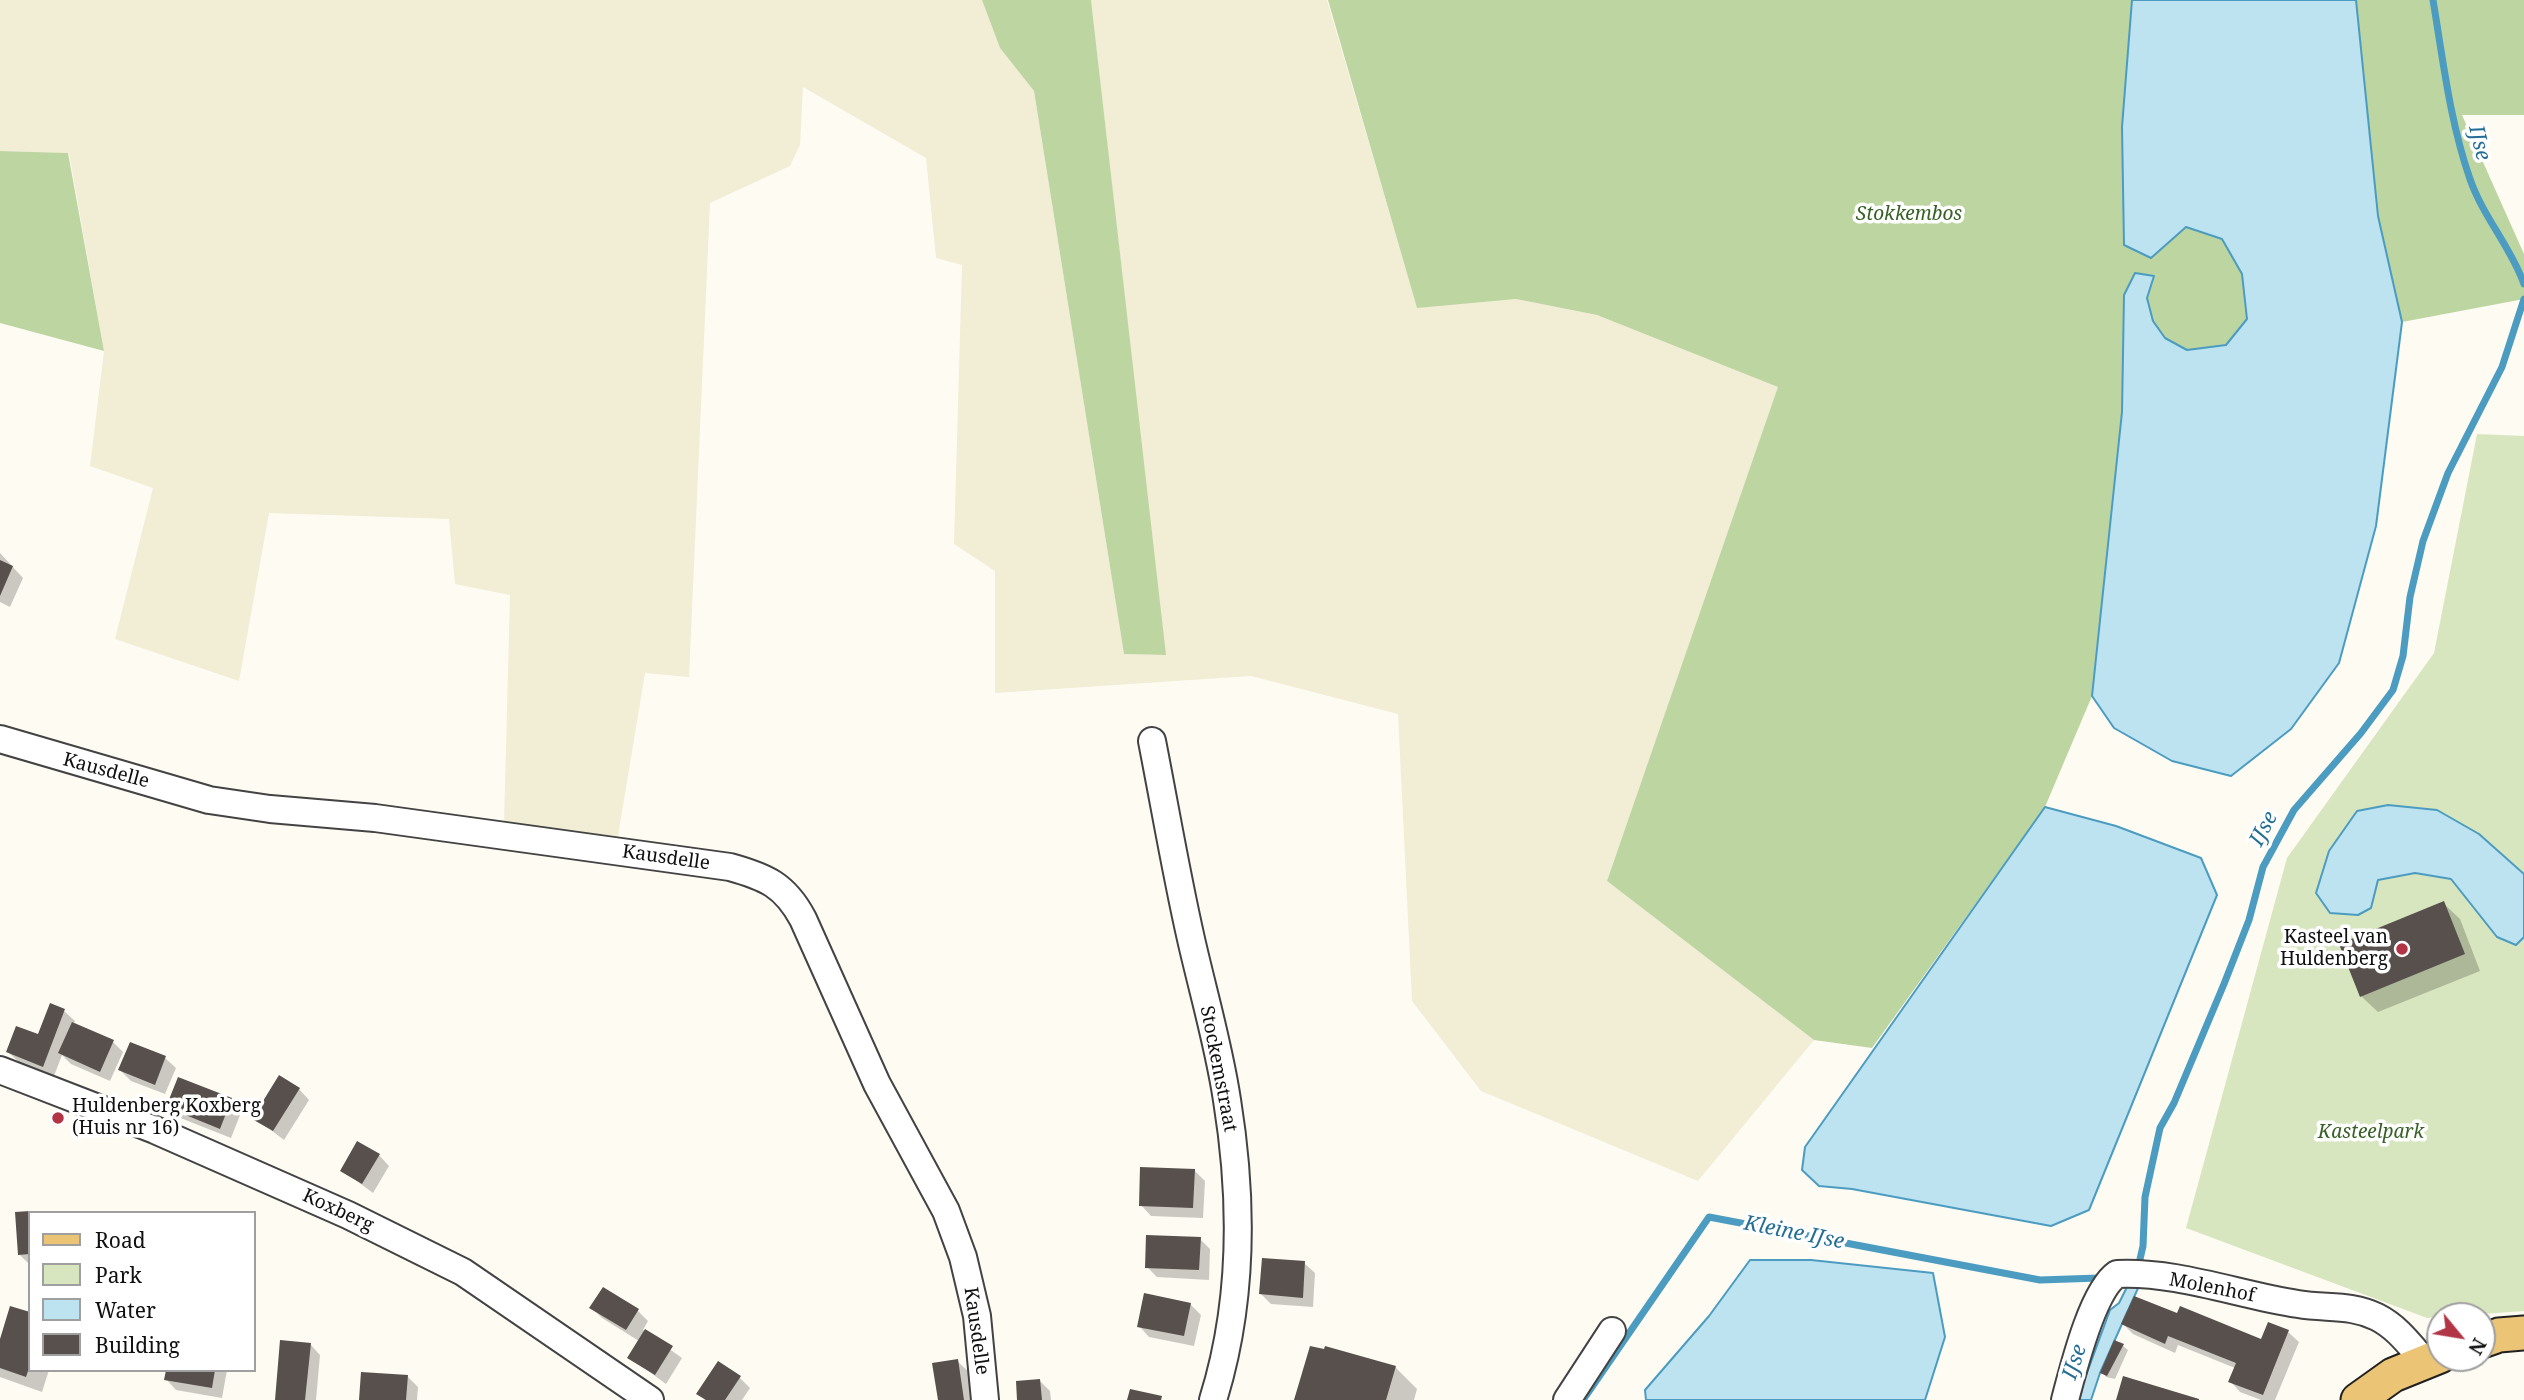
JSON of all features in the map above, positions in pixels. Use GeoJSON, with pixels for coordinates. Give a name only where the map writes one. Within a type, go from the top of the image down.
{"type":"FeatureCollection","features":[{"type":"Feature","properties":{"kind":"main road"},"geometry":{"type":"LineString","coordinates":[[2496,1336],[2524,1333]]}},
{"type":"Feature","properties":{"kind":"main road"},"geometry":{"type":"LineString","coordinates":[[2358,1400],[2393,1375],[2426,1361]]}},
{"type":"Feature","properties":{"kind":"street","name":"Kausdelle"},"geometry":{"type":"LineString","coordinates":[[0,739],[209,800],[270,809],[375,818],[730,867],[773,882],[793,899],[877,1084],[946,1211],[963,1257],[977,1316],[985,1400]]}},
{"type":"Feature","properties":{"kind":"street","name":"Stockemstraat"},"geometry":{"type":"LineString","coordinates":[[1152,741],[1191,939],[1227,1098],[1235,1161],[1237,1266],[1233,1314],[1223,1368],[1213,1400]]}},
{"type":"Feature","properties":{"kind":"street","name":"Koxberg"},"geometry":{"type":"LineString","coordinates":[[0,1070],[155,1130],[348,1215],[451,1266],[557,1334],[650,1400]]}},
{"type":"Feature","properties":{"kind":"street","name":"Molenhof"},"geometry":{"type":"LineString","coordinates":[[2065,1400],[2078,1353],[2107,1285],[2118,1274],[2137,1274],[2302,1305],[2351,1306],[2379,1318],[2426,1353]]}},
{"type":"Feature","properties":{"kind":"street"},"geometry":{"type":"LineString","coordinates":[[1567,1400],[1612,1331]]}},
{"type":"Feature","properties":{"kind":"shaded area"},"geometry":{"type":"Polygon","coordinates":[[[0,0],[982,0],[1000,48],[1034,91],[1124,654],[1165,655],[1091,0],[1327,0],[1417,307],[1516,299],[1597,315],[1779,387],[1607,881],[1814,1040],[1698,1181],[1481,1091],[1412,1001],[1398,714],[1251,676],[995,693],[995,571],[954,544],[962,265],[936,258],[926,158],[803,87],[800,145],[790,166],[710,203],[689,677],[645,673],[618,836],[504,824],[510,595],[455,584],[449,519],[269,513],[239,681],[115,639],[153,488],[90,466],[104,351],[69,153],[0,151],[0,0]]]}},
{"type":"Feature","properties":{"kind":"green space"},"geometry":{"type":"Polygon","coordinates":[[[982,0],[1091,0],[1166,655],[1124,654],[1034,91],[1000,48],[982,0]]]}},
{"type":"Feature","properties":{"kind":"green space","name":"Stokkembos"},"geometry":{"type":"Polygon","coordinates":[[[1328,0],[2132,0],[2122,127],[2186,227],[2222,239],[2242,274],[2247,319],[2226,345],[2187,350],[2165,338],[2153,321],[2147,297],[2153,276],[2135,273],[2124,295],[2122,412],[2092,696],[2045,807],[1872,1048],[1814,1040],[1607,881],[1778,387],[1597,315],[1516,299],[1417,308],[1328,0]]]}},
{"type":"Feature","properties":{"kind":"green space"},"geometry":{"type":"Polygon","coordinates":[[[2356,0],[2524,0],[2524,115],[2462,115],[2524,254],[2524,299],[2402,322],[2378,216],[2356,0]]]}},
{"type":"Feature","properties":{"kind":"green space"},"geometry":{"type":"Polygon","coordinates":[[[0,151],[68,153],[104,351],[0,323],[0,151]]]}},
{"type":"Feature","properties":{"kind":"green space","name":"Kasteelpark"},"geometry":{"type":"Polygon","coordinates":[[[2477,434],[2524,436],[2524,1311],[2496,1313],[2496,1302],[2426,1302],[2426,1318],[2186,1228],[2287,858],[2434,653],[2477,434]]]}},
{"type":"Feature","properties":{"kind":"water"},"geometry":{"type":"Polygon","coordinates":[[[2132,0],[2356,0],[2378,216],[2402,322],[2376,526],[2339,663],[2291,729],[2231,776],[2172,761],[2114,728],[2092,696],[2122,412],[2124,295],[2135,273],[2154,276],[2147,298],[2153,321],[2165,338],[2187,350],[2226,345],[2247,319],[2242,274],[2222,239],[2186,227],[2151,258],[2124,245],[2122,127],[2132,0]]]}},
{"type":"Feature","properties":{"kind":"water"},"geometry":{"type":"Polygon","coordinates":[[[2388,805],[2437,810],[2479,834],[2524,874],[2524,937],[2516,945],[2497,937],[2451,879],[2415,873],[2378,880],[2371,908],[2358,915],[2330,913],[2316,893],[2329,851],[2357,811],[2388,805]]]}},
{"type":"Feature","properties":{"kind":"water"},"geometry":{"type":"Polygon","coordinates":[[[2045,807],[2116,826],[2201,858],[2217,895],[2089,1210],[2051,1226],[1852,1189],[1819,1186],[1802,1170],[1805,1147],[2045,807]]]}},
{"type":"Feature","properties":{"kind":"water"},"geometry":{"type":"Polygon","coordinates":[[[1750,1260],[1811,1260],[1933,1273],[1945,1337],[1925,1400],[1646,1400],[1645,1390],[1709,1316],[1750,1260]]]}},
{"type":"Feature","properties":{"kind":"water"},"geometry":{"type":"Polygon","coordinates":[[[2139,1286],[2100,1373],[2091,1400],[2077,1400],[2110,1310],[2119,1303],[2127,1287],[2139,1286]]]}},
{"type":"Feature","properties":{"kind":"building"},"geometry":{"type":"Polygon","coordinates":[[[0,560],[13,566],[0,596],[0,560]]]}},
{"type":"Feature","properties":{"kind":"building","name":"Kasteel van Huldenberg"},"geometry":{"type":"Polygon","coordinates":[[[2444,901],[2465,954],[2360,997],[2339,944],[2444,901]]]}},
{"type":"Feature","properties":{"kind":"building"},"geometry":{"type":"Polygon","coordinates":[[[50,1003],[65,1009],[43,1067],[6,1052],[16,1026],[38,1034],[50,1003]]]}},
{"type":"Feature","properties":{"kind":"building"},"geometry":{"type":"Polygon","coordinates":[[[72,1022],[114,1040],[100,1072],[58,1053],[72,1022]]]}},
{"type":"Feature","properties":{"kind":"building"},"geometry":{"type":"Polygon","coordinates":[[[130,1042],[166,1056],[155,1085],[118,1070],[130,1042]]]}},
{"type":"Feature","properties":{"kind":"building"},"geometry":{"type":"Polygon","coordinates":[[[279,1075],[300,1088],[273,1131],[252,1119],[279,1075]]]}},
{"type":"Feature","properties":{"kind":"building"},"geometry":{"type":"Polygon","coordinates":[[[178,1077],[232,1098],[220,1129],[166,1107],[178,1077]]]}},
{"type":"Feature","properties":{"kind":"building"},"geometry":{"type":"Polygon","coordinates":[[[357,1141],[380,1154],[362,1184],[340,1171],[357,1141]]]}},
{"type":"Feature","properties":{"kind":"building"},"geometry":{"type":"Polygon","coordinates":[[[1140,1167],[1195,1169],[1193,1208],[1139,1206],[1140,1167]]]}},
{"type":"Feature","properties":{"kind":"building"},"geometry":{"type":"Polygon","coordinates":[[[28,1211],[28,1254],[18,1255],[15,1212],[28,1211]]]}},
{"type":"Feature","properties":{"kind":"building"},"geometry":{"type":"Polygon","coordinates":[[[1146,1235],[1201,1237],[1199,1270],[1145,1268],[1146,1235]]]}},
{"type":"Feature","properties":{"kind":"building"},"geometry":{"type":"Polygon","coordinates":[[[1262,1258],[1305,1261],[1303,1298],[1259,1294],[1262,1258]]]}},
{"type":"Feature","properties":{"kind":"building"},"geometry":{"type":"Polygon","coordinates":[[[603,1287],[639,1309],[626,1330],[589,1308],[603,1287]]]}},
{"type":"Feature","properties":{"kind":"building"},"geometry":{"type":"Polygon","coordinates":[[[1144,1293],[1191,1303],[1184,1336],[1137,1327],[1144,1293]]]}},
{"type":"Feature","properties":{"kind":"building"},"geometry":{"type":"Polygon","coordinates":[[[2134,1296],[2177,1313],[2180,1306],[2261,1339],[2268,1322],[2289,1330],[2263,1395],[2228,1382],[2236,1363],[2168,1336],[2165,1344],[2121,1324],[2134,1296]]]}},
{"type":"Feature","properties":{"kind":"building"},"geometry":{"type":"Polygon","coordinates":[[[10,1306],[28,1311],[26,1377],[0,1368],[0,1339],[10,1306]]]}},
{"type":"Feature","properties":{"kind":"building"},"geometry":{"type":"Polygon","coordinates":[[[645,1329],[673,1346],[655,1375],[627,1358],[645,1329]]]}},
{"type":"Feature","properties":{"kind":"building"},"geometry":{"type":"Polygon","coordinates":[[[280,1340],[311,1343],[305,1400],[275,1400],[280,1340]]]}},
{"type":"Feature","properties":{"kind":"building"},"geometry":{"type":"Polygon","coordinates":[[[2114,1340],[2124,1344],[2107,1376],[2100,1373],[2114,1340]]]}},
{"type":"Feature","properties":{"kind":"building"},"geometry":{"type":"Polygon","coordinates":[[[1310,1346],[1324,1349],[1325,1346],[1396,1366],[1386,1400],[1294,1400],[1310,1346]]]}},
{"type":"Feature","properties":{"kind":"building"},"geometry":{"type":"Polygon","coordinates":[[[958,1359],[964,1400],[938,1400],[932,1363],[958,1359]]]}},
{"type":"Feature","properties":{"kind":"building"},"geometry":{"type":"Polygon","coordinates":[[[718,1361],[741,1376],[725,1400],[706,1400],[696,1394],[718,1361]]]}},
{"type":"Feature","properties":{"kind":"building"},"geometry":{"type":"Polygon","coordinates":[[[166,1372],[215,1372],[212,1388],[164,1380],[166,1372]]]}},
{"type":"Feature","properties":{"kind":"building"},"geometry":{"type":"Polygon","coordinates":[[[361,1372],[408,1375],[406,1400],[359,1400],[361,1372]]]}},
{"type":"Feature","properties":{"kind":"building"},"geometry":{"type":"Polygon","coordinates":[[[2123,1376],[2199,1399],[2199,1400],[2116,1400],[2123,1376]]]}},
{"type":"Feature","properties":{"kind":"building"},"geometry":{"type":"Polygon","coordinates":[[[1040,1379],[1042,1400],[1017,1400],[1016,1381],[1040,1379]]]}},
{"type":"Feature","properties":{"kind":"building"},"geometry":{"type":"Polygon","coordinates":[[[1130,1389],[1162,1396],[1161,1400],[1127,1400],[1130,1389]]]}},
{"type":"Feature","properties":{"kind":"waterway","name":"IJse"},"geometry":{"type":"LineString","coordinates":[[2433,0],[2457,135],[2470,179],[2524,284]]}},
{"type":"Feature","properties":{"kind":"waterway","name":"IJse"},"geometry":{"type":"LineString","coordinates":[[2138,1268],[2143,1246],[2145,1197],[2160,1128],[2174,1103],[2224,984],[2249,920],[2263,867],[2294,810],[2361,733],[2393,690],[2403,656],[2410,597],[2423,541],[2448,473],[2502,367],[2524,299]]}},
{"type":"Feature","properties":{"kind":"waterway","name":"Kleine IJse"},"geometry":{"type":"LineString","coordinates":[[1583,1400],[1709,1217],[2040,1280],[2099,1278]]}},
{"type":"Feature","properties":{"kind":"place","name":"Kasteel van Huldenberg"},"geometry":{"type":"Point","coordinates":[2402,949]}},
{"type":"Feature","properties":{"kind":"place","name":"Huldenberg Koxberg (Huis nr 16)"},"geometry":{"type":"Point","coordinates":[58,1118]}}]}
